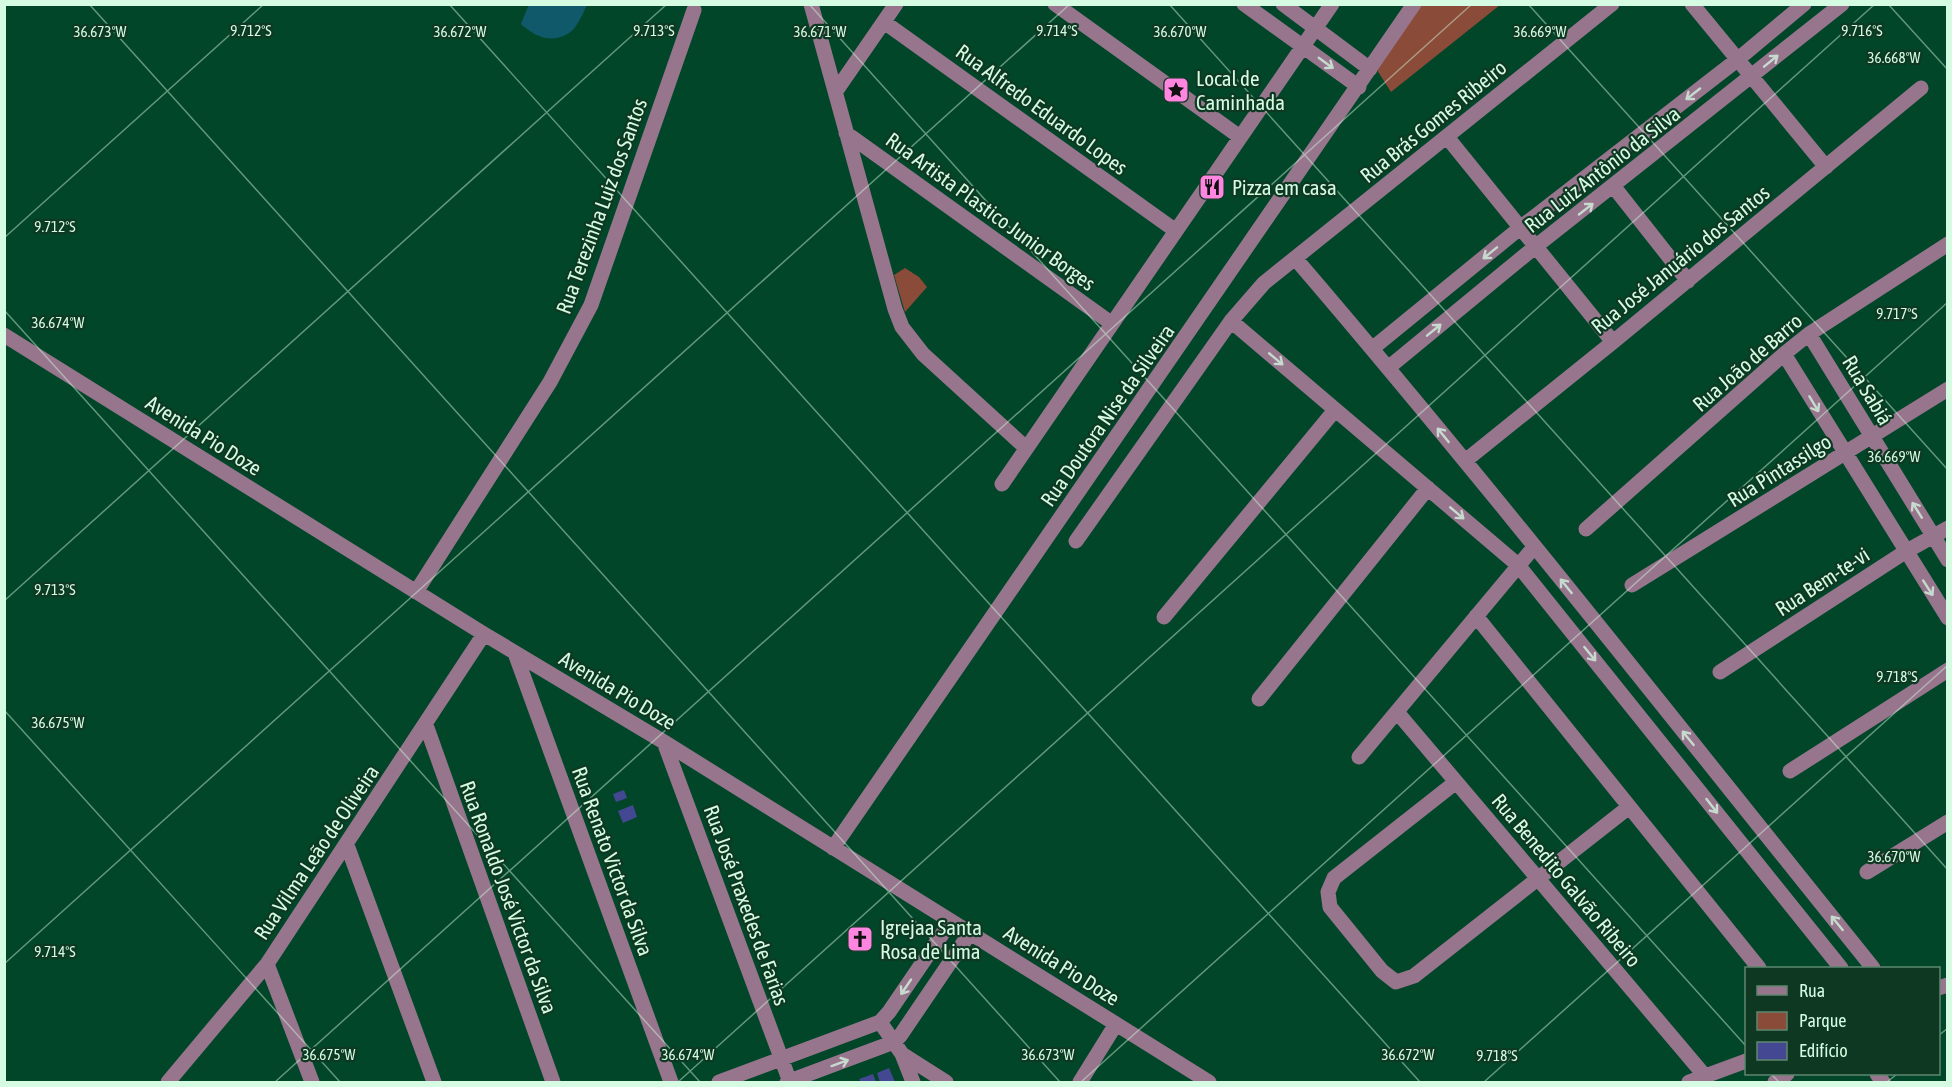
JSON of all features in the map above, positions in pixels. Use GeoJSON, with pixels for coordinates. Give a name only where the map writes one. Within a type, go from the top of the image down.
{"type":"FeatureCollection","features":[{"type":"Feature","properties":{"kind":"street"},"geometry":{"type":"LineString","coordinates":[[811,4],[895,309],[902,327],[923,354],[1026,448]]}},
{"type":"Feature","properties":{"kind":"street"},"geometry":{"type":"LineString","coordinates":[[836,91],[896,4]]}},
{"type":"Feature","properties":{"kind":"street"},"geometry":{"type":"LineString","coordinates":[[1055,4],[1240,137]]}},
{"type":"Feature","properties":{"kind":"street"},"geometry":{"type":"LineString","coordinates":[[1244,4],[1359,87]]}},
{"type":"Feature","properties":{"kind":"street"},"geometry":{"type":"LineString","coordinates":[[1283,4],[1370,69]]}},
{"type":"Feature","properties":{"kind":"street"},"geometry":{"type":"LineString","coordinates":[[1002,484],[1111,323],[1304,48],[1332,4]]}},
{"type":"Feature","properties":{"kind":"street","name":"Rua Doutora Nise da Silveira"},"geometry":{"type":"LineString","coordinates":[[833,848],[1414,4]]}},
{"type":"Feature","properties":{"kind":"street","name":"Rua Brás Gomes Ribeiro"},"geometry":{"type":"LineString","coordinates":[[1076,541],[1231,321],[1264,283],[1612,4]]}},
{"type":"Feature","properties":{"kind":"street"},"geometry":{"type":"LineString","coordinates":[[1692,4],[1826,167]]}},
{"type":"Feature","properties":{"kind":"street","name":"Rua Luiz Antônio da Silva"},"geometry":{"type":"LineString","coordinates":[[1373,348],[1520,228],[1737,60],[1804,4]]}},
{"type":"Feature","properties":{"kind":"street","name":"Rua Luiz Antônio da Silva"},"geometry":{"type":"LineString","coordinates":[[1388,368],[1535,247],[1614,187],[1842,4]]}},
{"type":"Feature","properties":{"kind":"street","name":"Rua Terezinha Luiz dos Santos"},"geometry":{"type":"LineString","coordinates":[[416,592],[550,382],[591,305],[694,10]]}},
{"type":"Feature","properties":{"kind":"street","name":"Rua Alfredo Eduardo Lopes"},"geometry":{"type":"LineString","coordinates":[[884,22],[1176,231]]}},
{"type":"Feature","properties":{"kind":"street","name":"Rua José Januário dos Santos"},"geometry":{"type":"LineString","coordinates":[[1465,461],[1688,281],[1920,88]]}},
{"type":"Feature","properties":{"kind":"street","name":"Rua Artista Plastico Junior Borges"},"geometry":{"type":"LineString","coordinates":[[846,133],[1111,323]]}},
{"type":"Feature","properties":{"kind":"street"},"geometry":{"type":"LineString","coordinates":[[1447,137],[1613,342]]}},
{"type":"Feature","properties":{"kind":"street"},"geometry":{"type":"LineString","coordinates":[[1614,187],[1688,281]]}},
{"type":"Feature","properties":{"kind":"street","name":"Rua João de Barro"},"geometry":{"type":"LineString","coordinates":[[1586,529],[1809,334],[1947,244]]}},
{"type":"Feature","properties":{"kind":"street"},"geometry":{"type":"LineString","coordinates":[[1295,258],[1373,348],[1465,461],[1871,967]]}},
{"type":"Feature","properties":{"kind":"street"},"geometry":{"type":"LineString","coordinates":[[1231,321],[1518,565],[1839,967]]}},
{"type":"Feature","properties":{"kind":"street","name":"Rua Sabiá"},"geometry":{"type":"LineString","coordinates":[[1809,334],[1947,560]]}},
{"type":"Feature","properties":{"kind":"street","name":"Avenida Pio Doze"},"geometry":{"type":"LineString","coordinates":[[4,335],[484,634],[664,742],[1209,1083]]}},
{"type":"Feature","properties":{"kind":"street"},"geometry":{"type":"LineString","coordinates":[[1784,354],[1947,618]]}},
{"type":"Feature","properties":{"kind":"street","name":"Rua Pintassilgo"},"geometry":{"type":"LineString","coordinates":[[1632,585],[1947,389]]}},
{"type":"Feature","properties":{"kind":"street"},"geometry":{"type":"LineString","coordinates":[[1164,617],[1335,410]]}},
{"type":"Feature","properties":{"kind":"street"},"geometry":{"type":"LineString","coordinates":[[1259,699],[1428,488]]}},
{"type":"Feature","properties":{"kind":"street","name":"Rua Bem-te-vi"},"geometry":{"type":"LineString","coordinates":[[1720,672],[1905,552],[1947,528]]}},
{"type":"Feature","properties":{"kind":"street"},"geometry":{"type":"LineString","coordinates":[[1359,757],[1534,547]]}},
{"type":"Feature","properties":{"kind":"street"},"geometry":{"type":"LineString","coordinates":[[1476,616],[1757,967]]}},
{"type":"Feature","properties":{"kind":"street","name":"Rua Vilma Leão de Oliveira"},"geometry":{"type":"LineString","coordinates":[[168,1083],[267,964],[484,634]]}},
{"type":"Feature","properties":{"kind":"street","name":"Rua Renato Victor da Silva"},"geometry":{"type":"LineString","coordinates":[[515,653],[671,1083]]}},
{"type":"Feature","properties":{"kind":"street"},"geometry":{"type":"LineString","coordinates":[[1790,771],[1947,670]]}},
{"type":"Feature","properties":{"kind":"street","name":"Rua Benedito Galvão Ribeiro"},"geometry":{"type":"LineString","coordinates":[[1396,712],[1705,1076]]}},
{"type":"Feature","properties":{"kind":"street","name":"Rua Ronaldo José Victor da Silva"},"geometry":{"type":"LineString","coordinates":[[426,725],[554,1083]]}},
{"type":"Feature","properties":{"kind":"street","name":"Rua José Praxedes de Farias"},"geometry":{"type":"LineString","coordinates":[[664,742],[789,1082]]}},
{"type":"Feature","properties":{"kind":"street"},"geometry":{"type":"LineString","coordinates":[[1694,783],[1711,767]]}},
{"type":"Feature","properties":{"kind":"street"},"geometry":{"type":"LineString","coordinates":[[1456,782],[1334,878],[1328,892],[1330,907],[1382,971],[1396,982],[1414,976],[1629,807]]}},
{"type":"Feature","properties":{"kind":"street"},"geometry":{"type":"LineString","coordinates":[[1867,872],[1947,822]]}},
{"type":"Feature","properties":{"kind":"street"},"geometry":{"type":"LineString","coordinates":[[347,844],[434,1083]]}},
{"type":"Feature","properties":{"kind":"street"},"geometry":{"type":"LineString","coordinates":[[719,1083],[880,1022],[951,921]]}},
{"type":"Feature","properties":{"kind":"street"},"geometry":{"type":"LineString","coordinates":[[898,1048],[900,1036],[970,933]]}},
{"type":"Feature","properties":{"kind":"street"},"geometry":{"type":"LineString","coordinates":[[267,964],[312,1083]]}},
{"type":"Feature","properties":{"kind":"street"},"geometry":{"type":"LineString","coordinates":[[880,1022],[898,1048],[913,1083]]}},
{"type":"Feature","properties":{"kind":"street"},"geometry":{"type":"LineString","coordinates":[[1080,1083],[1116,1024]]}},
{"type":"Feature","properties":{"kind":"street"},"geometry":{"type":"LineString","coordinates":[[789,1082],[898,1048]]}},
{"type":"Feature","properties":{"kind":"street"},"geometry":{"type":"LineString","coordinates":[[898,1048],[946,1083]]}},
{"type":"Feature","properties":{"kind":"street"},"geometry":{"type":"LineString","coordinates":[[1689,1083],[1745,1061]]}},
{"type":"Feature","properties":{"kind":"green space"},"geometry":{"type":"Polygon","coordinates":[[[1421,5],[1500,5],[1391,92],[1377,70],[1421,5]]]}},
{"type":"Feature","properties":{"kind":"green space"},"geometry":{"type":"Polygon","coordinates":[[[905,268],[919,277],[927,287],[905,312],[894,275],[905,268]]]}},
{"type":"Feature","properties":{"kind":"water"},"geometry":{"type":"Polygon","coordinates":[[[529,4],[587,5],[572,31],[556,38],[544,38],[521,24],[529,4]]]}},
{"type":"Feature","properties":{"kind":"building"},"geometry":{"type":"Polygon","coordinates":[[[624,790],[627,798],[616,802],[613,794],[624,790]]]}},
{"type":"Feature","properties":{"kind":"building"},"geometry":{"type":"Polygon","coordinates":[[[633,805],[637,817],[623,823],[618,811],[633,805]]]}},
{"type":"Feature","properties":{"kind":"building"},"geometry":{"type":"Polygon","coordinates":[[[889,1068],[895,1082],[880,1082],[877,1073],[889,1068]]]}},
{"type":"Feature","properties":{"kind":"building"},"geometry":{"type":"Polygon","coordinates":[[[873,1074],[876,1082],[861,1082],[859,1079],[873,1074]]]}},
{"type":"Feature","properties":{"kind":"place","name":"Local de Caminhada"},"geometry":{"type":"Point","coordinates":[1176,90]}},
{"type":"Feature","properties":{"kind":"place","name":"Pizza em casa"},"geometry":{"type":"Point","coordinates":[1212,187]}},
{"type":"Feature","properties":{"kind":"place","name":"Igrejaa Santa Rosa de Lima"},"geometry":{"type":"Point","coordinates":[860,939]}}]}
